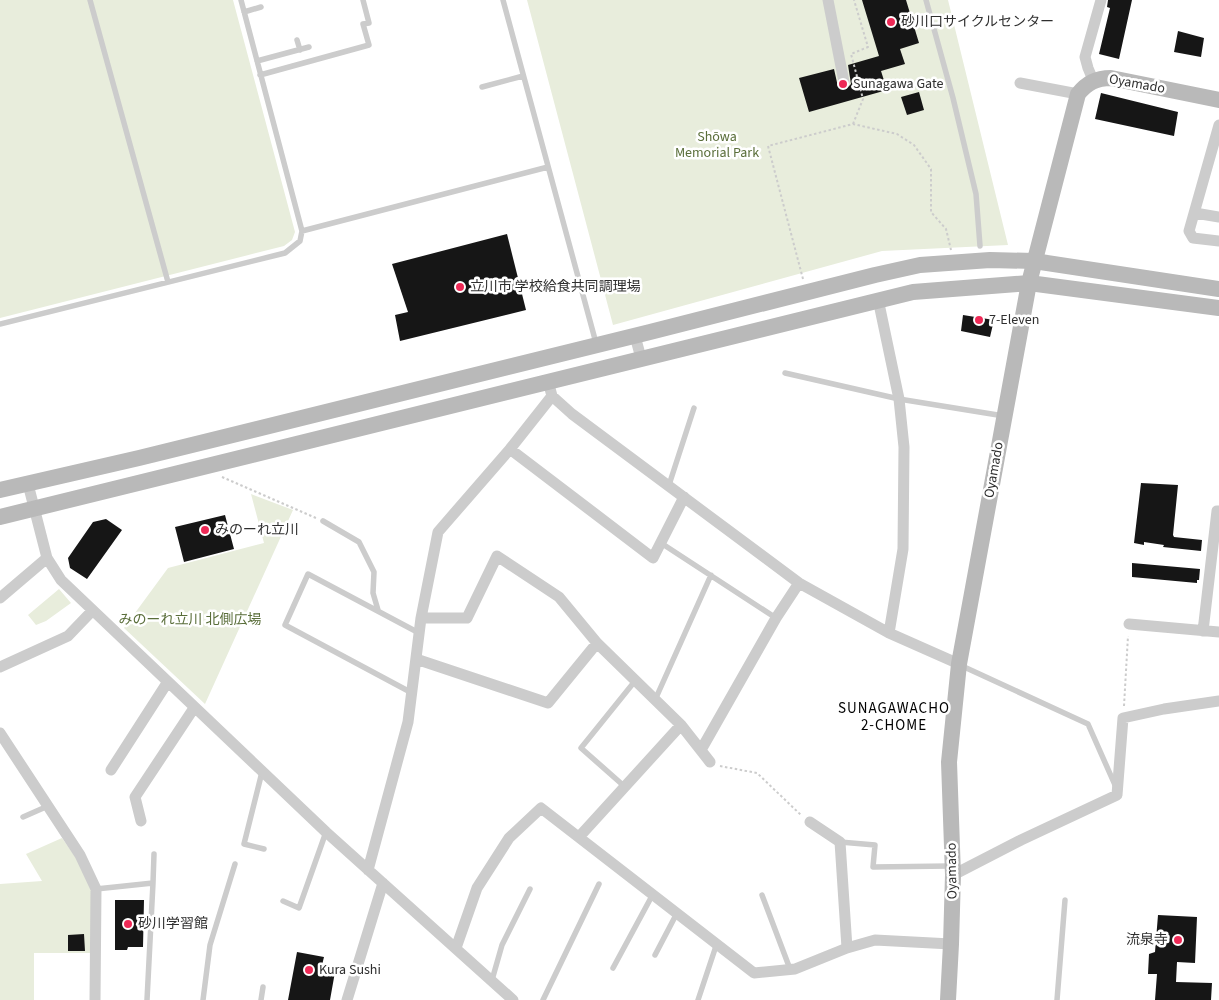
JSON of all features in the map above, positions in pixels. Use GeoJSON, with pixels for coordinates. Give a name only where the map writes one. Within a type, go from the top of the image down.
{"type":"FeatureCollection","features":[{"type":"Feature","properties":{"kind":"street"},"geometry":{"type":"LineString","coordinates":[[828,0],[844,82]]}},
{"type":"Feature","properties":{"kind":"street"},"geometry":{"type":"LineString","coordinates":[[1094,80],[1085,57],[1101,0]]}},
{"type":"Feature","properties":{"kind":"street","name":"Oyamado"},"geometry":{"type":"LineString","coordinates":[[948,1000],[952,944],[953,870],[949,762],[959,664],[1029,282],[1078,94],[1094,80],[1111,78],[1219,100]]}},
{"type":"Feature","properties":{"kind":"street"},"geometry":{"type":"LineString","coordinates":[[1020,84],[1078,94]]}},
{"type":"Feature","properties":{"kind":"street"},"geometry":{"type":"LineString","coordinates":[[1219,125],[1189,231],[1193,238],[1219,241]]}},
{"type":"Feature","properties":{"kind":"street"},"geometry":{"type":"LineString","coordinates":[[1194,213],[1219,216]]}},
{"type":"Feature","properties":{"kind":"street"},"geometry":{"type":"LineString","coordinates":[[0,490],[148,456],[920,265],[954,262],[1034,261],[1219,289]]}},
{"type":"Feature","properties":{"kind":"street"},"geometry":{"type":"LineString","coordinates":[[0,517],[550,388],[641,358],[913,292],[1029,282],[1219,308]]}},
{"type":"Feature","properties":{"kind":"street"},"geometry":{"type":"LineString","coordinates":[[878,299],[900,399],[904,447],[903,549],[889,633]]}},
{"type":"Feature","properties":{"kind":"street"},"geometry":{"type":"LineString","coordinates":[[635,336],[641,358]]}},
{"type":"Feature","properties":{"kind":"street"},"geometry":{"type":"LineString","coordinates":[[368,870],[408,722],[421,618],[438,532],[510,449],[550,388]]}},
{"type":"Feature","properties":{"kind":"street"},"geometry":{"type":"LineString","coordinates":[[550,388],[572,414],[799,583],[889,633],[959,664]]}},
{"type":"Feature","properties":{"kind":"street"},"geometry":{"type":"LineString","coordinates":[[510,449],[653,558],[684,497]]}},
{"type":"Feature","properties":{"kind":"street"},"geometry":{"type":"LineString","coordinates":[[28,484],[47,558],[61,580],[167,683],[326,832],[513,1000]]}},
{"type":"Feature","properties":{"kind":"street"},"geometry":{"type":"LineString","coordinates":[[1203,631],[1217,511],[1219,511]]}},
{"type":"Feature","properties":{"kind":"street"},"geometry":{"type":"LineString","coordinates":[[421,618],[467,618],[497,556],[559,597],[597,643],[681,725],[710,762]]}},
{"type":"Feature","properties":{"kind":"street"},"geometry":{"type":"LineString","coordinates":[[0,598],[47,558]]}},
{"type":"Feature","properties":{"kind":"street"},"geometry":{"type":"LineString","coordinates":[[700,750],[776,618],[799,583]]}},
{"type":"Feature","properties":{"kind":"street"},"geometry":{"type":"LineString","coordinates":[[0,667],[68,636],[92,611]]}},
{"type":"Feature","properties":{"kind":"street"},"geometry":{"type":"LineString","coordinates":[[1129,624],[1219,632]]}},
{"type":"Feature","properties":{"kind":"street"},"geometry":{"type":"LineString","coordinates":[[416,659],[548,703],[597,643]]}},
{"type":"Feature","properties":{"kind":"street"},"geometry":{"type":"LineString","coordinates":[[111,770],[167,683]]}},
{"type":"Feature","properties":{"kind":"street"},"geometry":{"type":"LineString","coordinates":[[953,870],[1117,795],[1123,718],[1164,709],[1219,701]]}},
{"type":"Feature","properties":{"kind":"street"},"geometry":{"type":"LineString","coordinates":[[141,821],[135,797],[194,708]]}},
{"type":"Feature","properties":{"kind":"street"},"geometry":{"type":"LineString","coordinates":[[579,838],[681,725]]}},
{"type":"Feature","properties":{"kind":"street"},"geometry":{"type":"LineString","coordinates":[[0,733],[80,854],[96,889],[95,1000]]}},
{"type":"Feature","properties":{"kind":"street"},"geometry":{"type":"LineString","coordinates":[[456,948],[477,888],[510,838],[541,808],[754,972],[790,969],[875,940],[952,944]]}},
{"type":"Feature","properties":{"kind":"street"},"geometry":{"type":"LineString","coordinates":[[810,822],[840,842],[847,948]]}},
{"type":"Feature","properties":{"kind":"street"},"geometry":{"type":"LineString","coordinates":[[347,1000],[383,883]]}},
{"type":"Feature","properties":{"kind":"lane"},"geometry":{"type":"LineString","coordinates":[[90,0],[168,282]]}},
{"type":"Feature","properties":{"kind":"lane"},"geometry":{"type":"LineString","coordinates":[[0,324],[285,253],[300,241],[302,232],[241,0]]}},
{"type":"Feature","properties":{"kind":"lane"},"geometry":{"type":"LineString","coordinates":[[260,75],[369,45],[363,24],[369,23],[363,0]]}},
{"type":"Feature","properties":{"kind":"lane"},"geometry":{"type":"LineString","coordinates":[[503,0],[597,345]]}},
{"type":"Feature","properties":{"kind":"lane"},"geometry":{"type":"LineString","coordinates":[[926,0],[953,98],[976,194],[980,246]]}},
{"type":"Feature","properties":{"kind":"lane"},"geometry":{"type":"LineString","coordinates":[[244,12],[261,7]]}},
{"type":"Feature","properties":{"kind":"lane"},"geometry":{"type":"LineString","coordinates":[[297,40],[300,50]]}},
{"type":"Feature","properties":{"kind":"lane"},"geometry":{"type":"LineString","coordinates":[[257,61],[309,47]]}},
{"type":"Feature","properties":{"kind":"lane"},"geometry":{"type":"LineString","coordinates":[[482,87],[523,76]]}},
{"type":"Feature","properties":{"kind":"lane"},"geometry":{"type":"LineString","coordinates":[[302,232],[548,167]]}},
{"type":"Feature","properties":{"kind":"lane"},"geometry":{"type":"LineString","coordinates":[[785,373],[900,399],[1004,416]]}},
{"type":"Feature","properties":{"kind":"lane"},"geometry":{"type":"LineString","coordinates":[[669,485],[694,408]]}},
{"type":"Feature","properties":{"kind":"lane"},"geometry":{"type":"LineString","coordinates":[[323,521],[359,542],[374,572],[373,593],[378,610]]}},
{"type":"Feature","properties":{"kind":"lane"},"geometry":{"type":"LineString","coordinates":[[661,543],[776,618]]}},
{"type":"Feature","properties":{"kind":"lane"},"geometry":{"type":"LineString","coordinates":[[412,693],[285,625],[308,574],[419,633]]}},
{"type":"Feature","properties":{"kind":"lane"},"geometry":{"type":"LineString","coordinates":[[655,700],[711,575]]}},
{"type":"Feature","properties":{"kind":"lane"},"geometry":{"type":"LineString","coordinates":[[959,664],[1088,724],[1117,789]]}},
{"type":"Feature","properties":{"kind":"lane"},"geometry":{"type":"LineString","coordinates":[[624,786],[582,748],[635,682]]}},
{"type":"Feature","properties":{"kind":"lane"},"geometry":{"type":"LineString","coordinates":[[262,772],[244,844],[264,849]]}},
{"type":"Feature","properties":{"kind":"lane"},"geometry":{"type":"LineString","coordinates":[[23,817],[48,806]]}},
{"type":"Feature","properties":{"kind":"lane"},"geometry":{"type":"LineString","coordinates":[[283,901],[299,908],[326,832]]}},
{"type":"Feature","properties":{"kind":"lane"},"geometry":{"type":"LineString","coordinates":[[840,842],[875,845],[873,867],[953,870]]}},
{"type":"Feature","properties":{"kind":"lane"},"geometry":{"type":"LineString","coordinates":[[147,1000],[154,854]]}},
{"type":"Feature","properties":{"kind":"lane"},"geometry":{"type":"LineString","coordinates":[[203,1000],[210,945],[235,864]]}},
{"type":"Feature","properties":{"kind":"lane"},"geometry":{"type":"LineString","coordinates":[[96,889],[153,883]]}},
{"type":"Feature","properties":{"kind":"lane"},"geometry":{"type":"LineString","coordinates":[[543,1000],[599,884]]}},
{"type":"Feature","properties":{"kind":"lane"},"geometry":{"type":"LineString","coordinates":[[492,980],[502,945],[530,889]]}},
{"type":"Feature","properties":{"kind":"lane"},"geometry":{"type":"LineString","coordinates":[[613,968],[653,894]]}},
{"type":"Feature","properties":{"kind":"lane"},"geometry":{"type":"LineString","coordinates":[[762,896],[790,969]]}},
{"type":"Feature","properties":{"kind":"lane"},"geometry":{"type":"LineString","coordinates":[[1057,1000],[1065,900]]}},
{"type":"Feature","properties":{"kind":"lane"},"geometry":{"type":"LineString","coordinates":[[655,955],[677,913]]}},
{"type":"Feature","properties":{"kind":"lane"},"geometry":{"type":"LineString","coordinates":[[698,1000],[718,943]]}},
{"type":"Feature","properties":{"kind":"lane"},"geometry":{"type":"LineString","coordinates":[[261,1000],[264,987]]}},
{"type":"Feature","properties":{"kind":"path"},"geometry":{"type":"LineString","coordinates":[[853,124],[863,99],[851,54],[868,47],[854,0]]}},
{"type":"Feature","properties":{"kind":"path"},"geometry":{"type":"LineString","coordinates":[[806,292],[768,146],[853,124],[897,134],[914,144],[931,169],[931,212],[946,229],[954,262]]}},
{"type":"Feature","properties":{"kind":"path"},"geometry":{"type":"LineString","coordinates":[[217,474],[323,521]]}},
{"type":"Feature","properties":{"kind":"path"},"geometry":{"type":"LineString","coordinates":[[1123,718],[1129,624]]}},
{"type":"Feature","properties":{"kind":"path"},"geometry":{"type":"LineString","coordinates":[[710,762],[723,768],[757,773],[810,822]]}},
{"type":"Feature","properties":{"kind":"green space"},"geometry":{"type":"Polygon","coordinates":[[[0,0],[233,0],[295,232],[292,240],[284,246],[0,318],[0,0]]]}},
{"type":"Feature","properties":{"kind":"green space","name":"Shōwa Memorial Park"},"geometry":{"type":"Polygon","coordinates":[[[527,0],[948,0],[1008,245],[882,251],[613,325],[527,0]]]}},
{"type":"Feature","properties":{"kind":"green space","name":"みのーれ立川 北側広場"},"geometry":{"type":"Polygon","coordinates":[[[251,494],[293,510],[205,704],[124,628],[168,568],[264,543],[251,494]]]}},
{"type":"Feature","properties":{"kind":"green space"},"geometry":{"type":"Polygon","coordinates":[[[59,589],[71,603],[46,621],[36,625],[28,615],[59,589]]]}},
{"type":"Feature","properties":{"kind":"green space"},"geometry":{"type":"Polygon","coordinates":[[[62,838],[79,862],[92,892],[91,953],[34,953],[34,1000],[0,1000],[0,884],[42,881],[26,854],[62,838]]]}},
{"type":"Feature","properties":{"kind":"building"},"geometry":{"type":"Polygon","coordinates":[[[862,0],[906,0],[919,43],[900,49],[905,64],[881,71],[887,90],[809,112],[799,78],[834,69],[838,87],[846,89],[851,84],[848,65],[879,56],[862,0]]]}},
{"type":"Feature","properties":{"kind":"building"},"geometry":{"type":"Polygon","coordinates":[[[1108,0],[1132,0],[1119,59],[1099,54],[1110,8],[1107,7],[1108,0]]]}},
{"type":"Feature","properties":{"kind":"building"},"geometry":{"type":"Polygon","coordinates":[[[1178,31],[1204,38],[1201,57],[1174,52],[1178,31]]]}},
{"type":"Feature","properties":{"kind":"building"},"geometry":{"type":"Polygon","coordinates":[[[919,92],[924,110],[907,115],[901,97],[919,92]]]}},
{"type":"Feature","properties":{"kind":"building"},"geometry":{"type":"Polygon","coordinates":[[[1101,93],[1178,112],[1174,136],[1095,119],[1101,93]]]}},
{"type":"Feature","properties":{"kind":"building","name":"立川市 学校給食共同調理場"},"geometry":{"type":"Polygon","coordinates":[[[507,234],[526,310],[400,341],[395,315],[408,312],[392,264],[507,234]]]}},
{"type":"Feature","properties":{"kind":"building"},"geometry":{"type":"Polygon","coordinates":[[[963,315],[994,320],[990,337],[961,331],[963,315]]]}},
{"type":"Feature","properties":{"kind":"building"},"geometry":{"type":"Polygon","coordinates":[[[1141,483],[1178,485],[1173,535],[1174,537],[1202,540],[1201,551],[1163,547],[1164,545],[1144,542],[1144,545],[1134,543],[1141,483]]]}},
{"type":"Feature","properties":{"kind":"building"},"geometry":{"type":"Polygon","coordinates":[[[225,515],[234,549],[184,562],[175,527],[225,515]]]}},
{"type":"Feature","properties":{"kind":"building"},"geometry":{"type":"Polygon","coordinates":[[[106,519],[122,530],[87,579],[70,568],[68,558],[93,522],[106,519]]]}},
{"type":"Feature","properties":{"kind":"building"},"geometry":{"type":"Polygon","coordinates":[[[1132,563],[1200,569],[1199,580],[1197,580],[1197,583],[1132,577],[1132,563]]]}},
{"type":"Feature","properties":{"kind":"building"},"geometry":{"type":"Polygon","coordinates":[[[115,900],[144,900],[143,947],[128,947],[127,950],[115,950],[115,900]]]}},
{"type":"Feature","properties":{"kind":"building"},"geometry":{"type":"Polygon","coordinates":[[[1158,915],[1197,917],[1195,963],[1177,962],[1176,982],[1212,983],[1211,1000],[1155,1000],[1157,974],[1148,974],[1149,954],[1155,952],[1158,915]]]}},
{"type":"Feature","properties":{"kind":"building"},"geometry":{"type":"Polygon","coordinates":[[[84,934],[85,951],[68,951],[68,935],[84,934]]]}},
{"type":"Feature","properties":{"kind":"building"},"geometry":{"type":"Polygon","coordinates":[[[297,952],[324,957],[321,969],[335,972],[330,1000],[288,1000],[297,952]]]}},
{"type":"Feature","properties":{"kind":"place","name":"砂川口サイクルセンター"},"geometry":{"type":"Point","coordinates":[891,22]}},
{"type":"Feature","properties":{"kind":"place","name":"Sunagawa Gate"},"geometry":{"type":"Point","coordinates":[843,84]}},
{"type":"Feature","properties":{"kind":"place","name":"立川市 学校給食共同調理場"},"geometry":{"type":"Point","coordinates":[460,287]}},
{"type":"Feature","properties":{"kind":"place","name":"7-Eleven"},"geometry":{"type":"Point","coordinates":[979,320]}},
{"type":"Feature","properties":{"kind":"place","name":"みのーれ立川"},"geometry":{"type":"Point","coordinates":[205,530]}},
{"type":"Feature","properties":{"kind":"place","name":"砂川学習館"},"geometry":{"type":"Point","coordinates":[128,924]}},
{"type":"Feature","properties":{"kind":"place","name":"流泉寺"},"geometry":{"type":"Point","coordinates":[1178,940]}},
{"type":"Feature","properties":{"kind":"place","name":"Kura Sushi"},"geometry":{"type":"Point","coordinates":[309,970]}},
{"type":"Feature","properties":{"kind":"district","name":"SUNAGAWACHO 2-CHOME"},"geometry":{"type":"Point","coordinates":[894,716]}}]}
